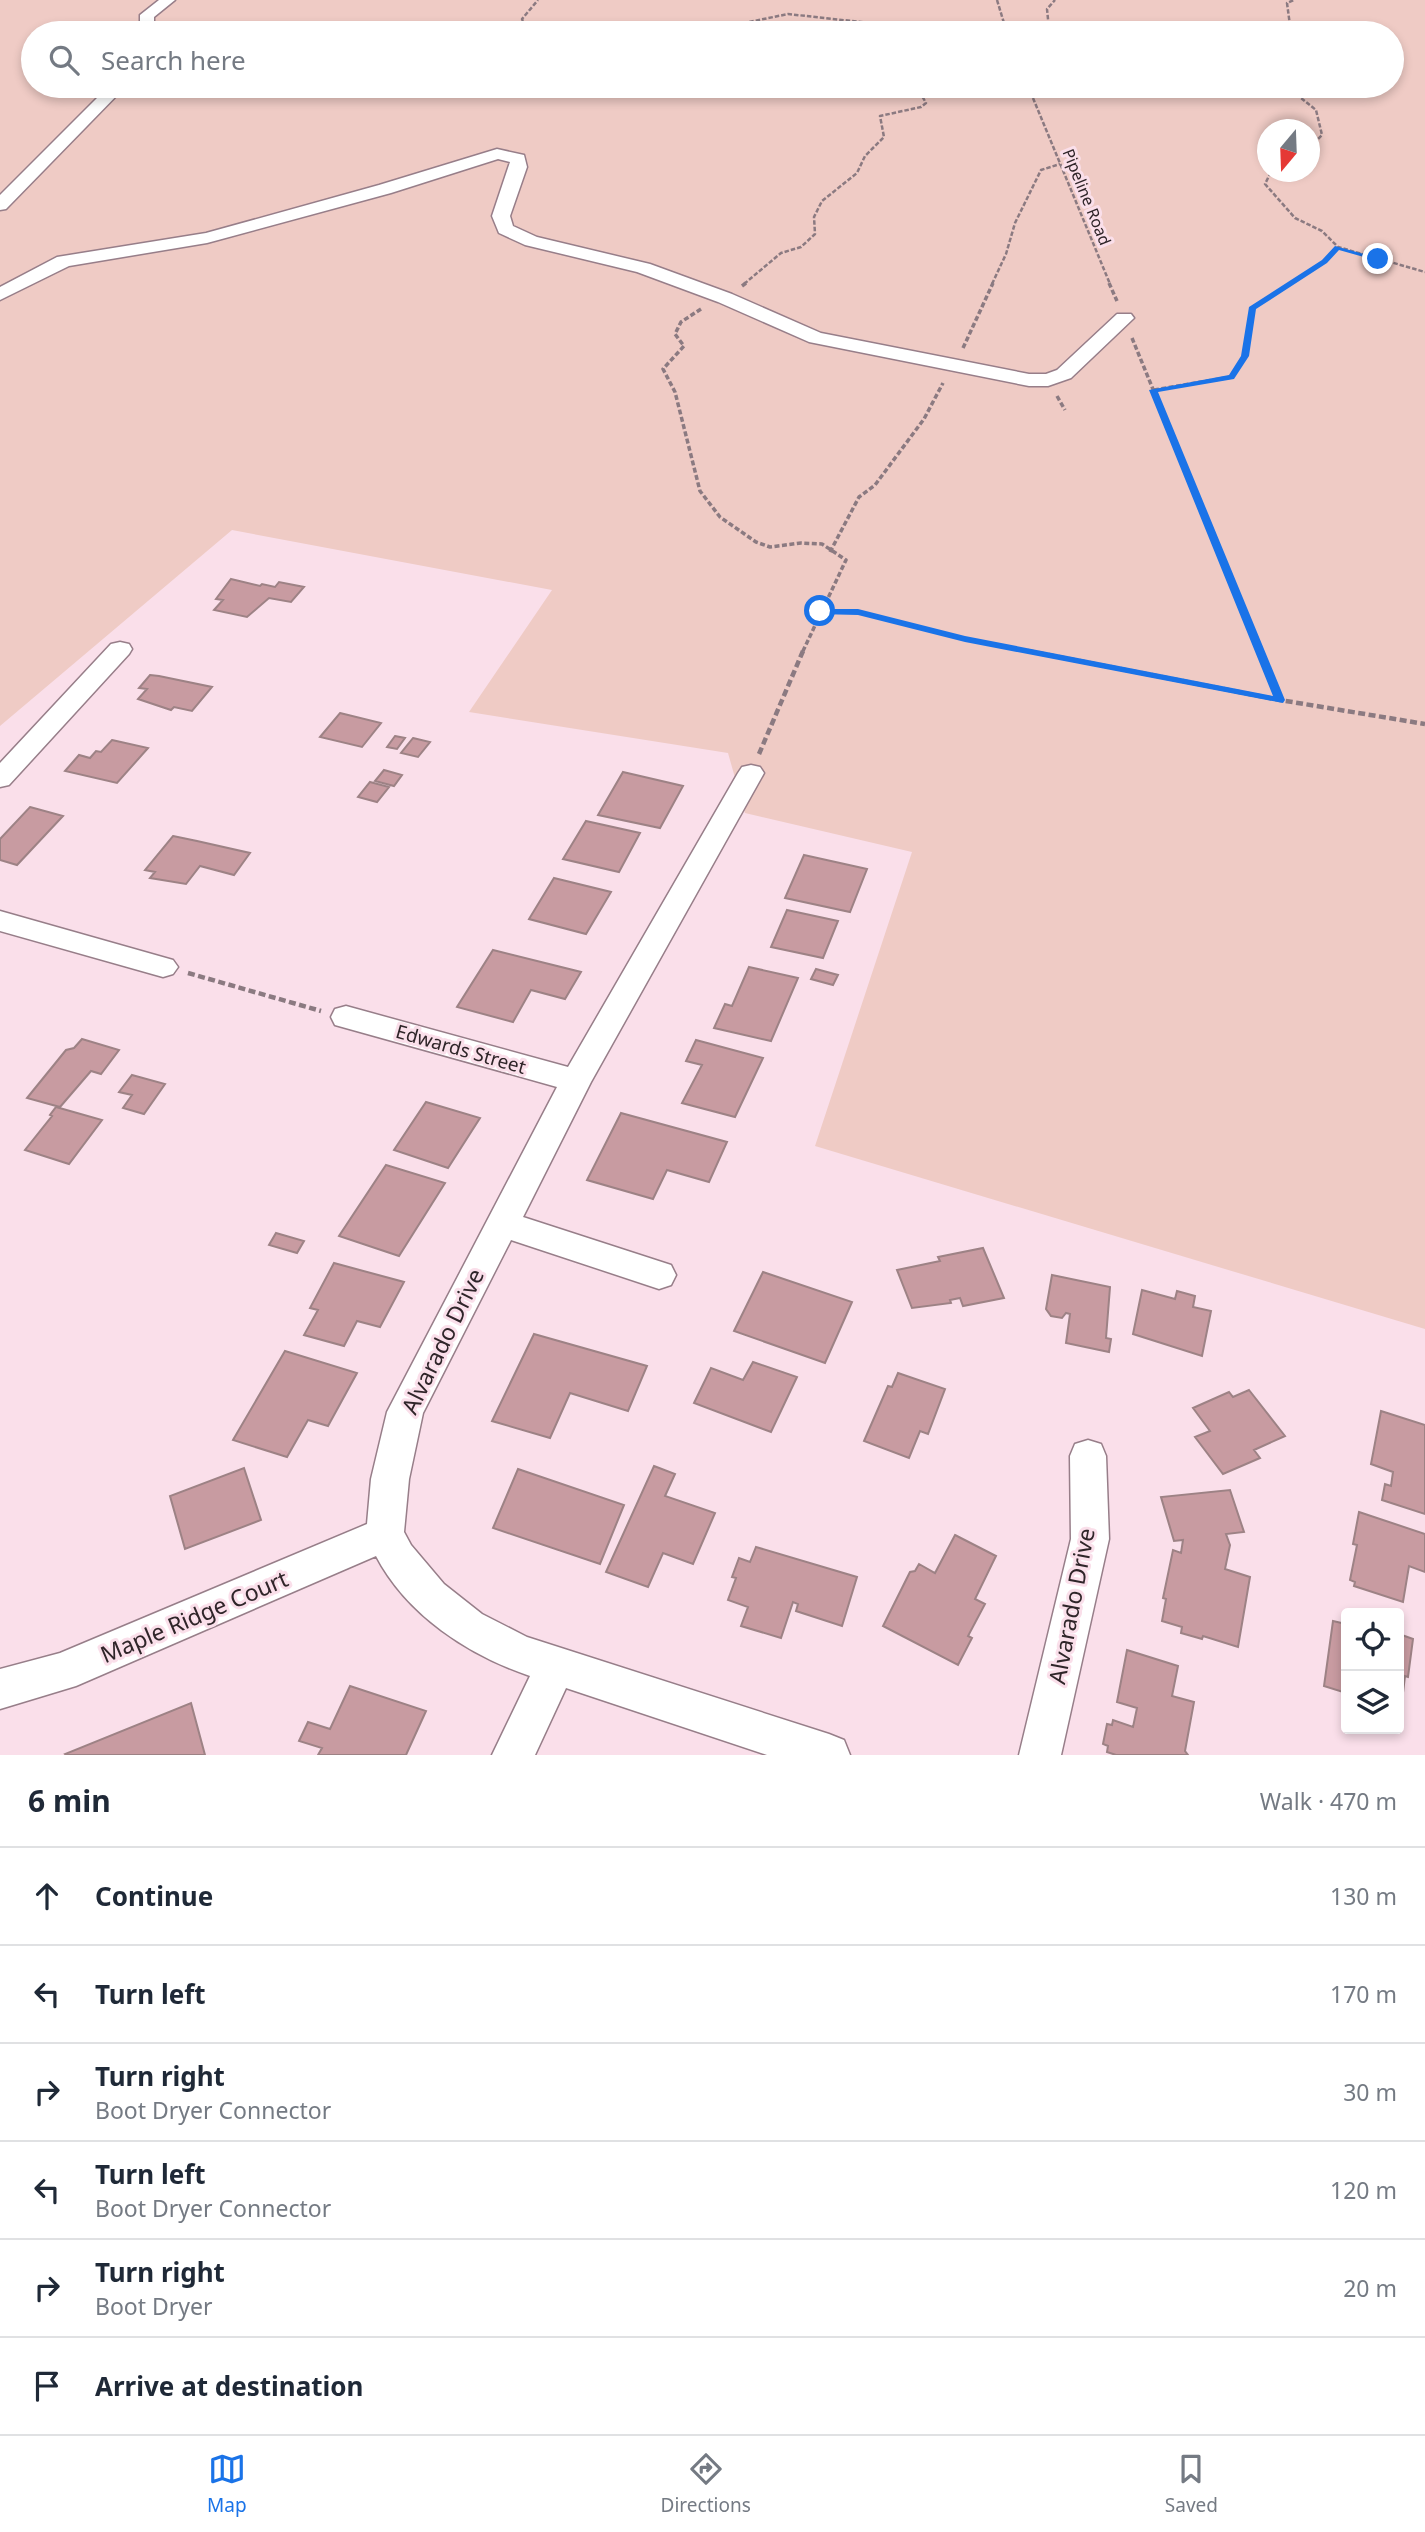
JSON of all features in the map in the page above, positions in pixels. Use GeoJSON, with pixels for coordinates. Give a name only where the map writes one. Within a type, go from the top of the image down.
{"type":"FeatureCollection","features":[{"type":"Feature","properties":{"kind":"street"},"geometry":{"type":"LineString","coordinates":[[147,21],[147,15],[169,0]]}},
{"type":"Feature","properties":{"kind":"street"},"geometry":{"type":"LineString","coordinates":[[0,205],[106,98]]}},
{"type":"Feature","properties":{"kind":"street"},"geometry":{"type":"LineString","coordinates":[[0,294],[64,261],[207,238],[385,189],[497,154],[518,159],[518,167],[501,216],[505,229],[531,240],[667,277],[725,298],[816,338],[978,371],[1029,380],[1048,380],[1064,374],[1124,318]]}},
{"type":"Feature","properties":{"kind":"street"},"geometry":{"type":"LineString","coordinates":[[0,779],[120,649]]}},
{"type":"Feature","properties":{"kind":"street","name":"Alvarado Drive"},"geometry":{"type":"LineString","coordinates":[[385,1534],[390,1479],[405,1412],[576,1082],[751,772]]}},
{"type":"Feature","properties":{"kind":"street"},"geometry":{"type":"LineString","coordinates":[[0,921],[163,967]]}},
{"type":"Feature","properties":{"kind":"street","name":"Edwards Street"},"geometry":{"type":"LineString","coordinates":[[346,1017],[576,1082]]}},
{"type":"Feature","properties":{"kind":"street"},"geometry":{"type":"LineString","coordinates":[[501,1223],[659,1276]]}},
{"type":"Feature","properties":{"kind":"street","name":"Alvarado Drive"},"geometry":{"type":"LineString","coordinates":[[1040,1755],[1090,1539],[1088,1456]]}},
{"type":"Feature","properties":{"kind":"street"},"geometry":{"type":"LineString","coordinates":[[385,1534],[397,1557],[430,1597],[468,1627],[518,1653],[829,1755]]}},
{"type":"Feature","properties":{"kind":"street","name":"Maple Ridge Court"},"geometry":{"type":"LineString","coordinates":[[0,1689],[62,1672],[385,1534]]}},
{"type":"Feature","properties":{"kind":"street"},"geometry":{"type":"LineString","coordinates":[[513,1755],[557,1664]]}},
{"type":"Feature","properties":{"kind":"path"},"geometry":{"type":"LineString","coordinates":[[523,21],[538,0]]}},
{"type":"Feature","properties":{"kind":"path"},"geometry":{"type":"LineString","coordinates":[[997,0],[1003,21]]}},
{"type":"Feature","properties":{"kind":"path"},"geometry":{"type":"LineString","coordinates":[[1048,21],[1047,9],[1055,0]]}},
{"type":"Feature","properties":{"kind":"path"},"geometry":{"type":"LineString","coordinates":[[1288,21],[1287,3],[1294,0]]}},
{"type":"Feature","properties":{"kind":"path"},"geometry":{"type":"LineString","coordinates":[[754,21],[788,14],[839,21]]}},
{"type":"Feature","properties":{"kind":"path","name":"Pipeline Road"},"geometry":{"type":"LineString","coordinates":[[1033,98],[1280,700]]}},
{"type":"Feature","properties":{"kind":"path"},"geometry":{"type":"LineString","coordinates":[[1301,98],[1316,110],[1318,119]]}},
{"type":"Feature","properties":{"kind":"path"},"geometry":{"type":"LineString","coordinates":[[1266,182],[1295,218],[1322,231],[1338,247],[1425,272]]}},
{"type":"Feature","properties":{"kind":"path"},"geometry":{"type":"LineString","coordinates":[[1153,390],[1231,377],[1245,356],[1252,308],[1324,262],[1338,247]]}},
{"type":"Feature","properties":{"kind":"path"},"geometry":{"type":"LineString","coordinates":[[751,772],[820,611],[846,560],[831,552]]}},
{"type":"Feature","properties":{"kind":"path"},"geometry":{"type":"LineString","coordinates":[[820,611],[858,612],[965,639],[1280,700],[1425,724]]}},
{"type":"Feature","properties":{"kind":"path"},"geometry":{"type":"LineString","coordinates":[[163,967],[346,1017]]}},
{"type":"Feature","properties":{"kind":"shaded area"},"geometry":{"type":"Polygon","coordinates":[[[0,0],[1425,0],[1425,1329],[815,1146],[912,852],[745,813],[728,753],[469,712],[552,590],[232,530],[0,726],[0,0]]]}},
{"type":"Feature","properties":{"kind":"building"},"geometry":{"type":"Polygon","coordinates":[[[231,579],[260,586],[262,584],[275,587],[279,582],[304,587],[291,602],[269,598],[247,617],[214,610],[223,600],[216,599],[231,579]]]}},
{"type":"Feature","properties":{"kind":"building"},"geometry":{"type":"Polygon","coordinates":[[[150,675],[212,687],[192,711],[174,707],[171,710],[138,699],[147,689],[139,688],[150,675]]]}},
{"type":"Feature","properties":{"kind":"building"},"geometry":{"type":"Polygon","coordinates":[[[340,713],[381,723],[362,747],[320,737],[340,713]]]}},
{"type":"Feature","properties":{"kind":"building"},"geometry":{"type":"Polygon","coordinates":[[[395,736],[405,738],[397,749],[387,747],[395,736]]]}},
{"type":"Feature","properties":{"kind":"building"},"geometry":{"type":"Polygon","coordinates":[[[413,738],[430,742],[418,757],[401,753],[413,738]]]}},
{"type":"Feature","properties":{"kind":"building"},"geometry":{"type":"Polygon","coordinates":[[[112,740],[148,748],[117,783],[65,771],[79,755],[90,758],[96,751],[101,752],[112,740]]]}},
{"type":"Feature","properties":{"kind":"building"},"geometry":{"type":"Polygon","coordinates":[[[384,770],[402,775],[394,786],[375,781],[384,770]]]}},
{"type":"Feature","properties":{"kind":"building"},"geometry":{"type":"Polygon","coordinates":[[[623,772],[683,786],[660,828],[598,815],[623,772]]]}},
{"type":"Feature","properties":{"kind":"building"},"geometry":{"type":"Polygon","coordinates":[[[370,782],[389,787],[377,802],[358,797],[370,782]]]}},
{"type":"Feature","properties":{"kind":"building"},"geometry":{"type":"Polygon","coordinates":[[[30,807],[63,816],[17,865],[0,860],[0,839],[30,807]]]}},
{"type":"Feature","properties":{"kind":"building"},"geometry":{"type":"Polygon","coordinates":[[[586,821],[640,833],[619,872],[563,859],[586,821]]]}},
{"type":"Feature","properties":{"kind":"building"},"geometry":{"type":"Polygon","coordinates":[[[173,836],[250,853],[234,875],[200,866],[186,884],[150,878],[155,872],[145,870],[173,836]]]}},
{"type":"Feature","properties":{"kind":"building"},"geometry":{"type":"Polygon","coordinates":[[[804,855],[867,869],[850,912],[785,898],[804,855]]]}},
{"type":"Feature","properties":{"kind":"building"},"geometry":{"type":"Polygon","coordinates":[[[554,878],[611,892],[586,934],[529,919],[554,878]]]}},
{"type":"Feature","properties":{"kind":"building"},"geometry":{"type":"Polygon","coordinates":[[[787,910],[838,921],[823,958],[771,947],[787,910]]]}},
{"type":"Feature","properties":{"kind":"building"},"geometry":{"type":"Polygon","coordinates":[[[493,950],[581,972],[565,999],[531,990],[513,1022],[457,1007],[493,950]]]}},
{"type":"Feature","properties":{"kind":"building"},"geometry":{"type":"Polygon","coordinates":[[[749,967],[798,978],[771,1041],[714,1028],[725,1004],[732,1006],[749,967]]]}},
{"type":"Feature","properties":{"kind":"building"},"geometry":{"type":"Polygon","coordinates":[[[816,969],[838,975],[833,985],[811,979],[816,969]]]}},
{"type":"Feature","properties":{"kind":"building"},"geometry":{"type":"Polygon","coordinates":[[[82,1039],[119,1050],[101,1074],[91,1071],[60,1107],[27,1098],[66,1050],[74,1048],[82,1039]]]}},
{"type":"Feature","properties":{"kind":"building"},"geometry":{"type":"Polygon","coordinates":[[[696,1040],[763,1058],[735,1117],[682,1103],[702,1065],[686,1061],[696,1040]]]}},
{"type":"Feature","properties":{"kind":"building"},"geometry":{"type":"Polygon","coordinates":[[[132,1075],[165,1084],[144,1114],[123,1108],[132,1095],[119,1092],[132,1075]]]}},
{"type":"Feature","properties":{"kind":"building"},"geometry":{"type":"Polygon","coordinates":[[[426,1102],[480,1118],[448,1168],[394,1150],[426,1102]]]}},
{"type":"Feature","properties":{"kind":"building"},"geometry":{"type":"Polygon","coordinates":[[[56,1107],[102,1120],[69,1164],[25,1150],[56,1107]]]}},
{"type":"Feature","properties":{"kind":"building"},"geometry":{"type":"Polygon","coordinates":[[[621,1113],[727,1142],[709,1182],[667,1170],[653,1199],[587,1180],[621,1113]]]}},
{"type":"Feature","properties":{"kind":"building"},"geometry":{"type":"Polygon","coordinates":[[[386,1165],[445,1183],[399,1256],[339,1236],[386,1165]]]}},
{"type":"Feature","properties":{"kind":"building"},"geometry":{"type":"Polygon","coordinates":[[[276,1233],[304,1241],[297,1253],[269,1245],[276,1233]]]}},
{"type":"Feature","properties":{"kind":"building"},"geometry":{"type":"Polygon","coordinates":[[[983,1248],[1004,1298],[963,1306],[960,1298],[950,1300],[951,1303],[912,1308],[897,1270],[940,1261],[938,1257],[983,1248]]]}},
{"type":"Feature","properties":{"kind":"building"},"geometry":{"type":"Polygon","coordinates":[[[334,1263],[404,1282],[380,1327],[357,1321],[344,1346],[304,1335],[318,1310],[310,1308],[334,1263]]]}},
{"type":"Feature","properties":{"kind":"building"},"geometry":{"type":"Polygon","coordinates":[[[763,1272],[852,1302],[825,1363],[734,1331],[763,1272]]]}},
{"type":"Feature","properties":{"kind":"building"},"geometry":{"type":"Polygon","coordinates":[[[1052,1275],[1110,1287],[1106,1338],[1111,1339],[1109,1352],[1066,1343],[1070,1314],[1066,1313],[1062,1318],[1051,1316],[1046,1309],[1052,1275]]]}},
{"type":"Feature","properties":{"kind":"building"},"geometry":{"type":"Polygon","coordinates":[[[1142,1290],[1175,1299],[1177,1291],[1195,1296],[1193,1307],[1211,1311],[1202,1356],[1133,1334],[1142,1290]]]}},
{"type":"Feature","properties":{"kind":"building"},"geometry":{"type":"Polygon","coordinates":[[[534,1334],[647,1366],[628,1411],[570,1393],[550,1438],[492,1421],[534,1334]]]}},
{"type":"Feature","properties":{"kind":"building"},"geometry":{"type":"Polygon","coordinates":[[[285,1351],[357,1373],[328,1426],[308,1420],[287,1457],[233,1440],[285,1351]]]}},
{"type":"Feature","properties":{"kind":"building"},"geometry":{"type":"Polygon","coordinates":[[[753,1362],[797,1377],[771,1432],[694,1403],[711,1368],[743,1380],[753,1362]]]}},
{"type":"Feature","properties":{"kind":"building"},"geometry":{"type":"Polygon","coordinates":[[[898,1373],[945,1389],[928,1434],[920,1431],[909,1458],[864,1441],[888,1386],[892,1387],[898,1373]]]}},
{"type":"Feature","properties":{"kind":"building"},"geometry":{"type":"Polygon","coordinates":[[[1249,1390],[1285,1436],[1254,1450],[1260,1458],[1223,1474],[1195,1437],[1210,1431],[1193,1408],[1229,1392],[1233,1397],[1249,1390]]]}},
{"type":"Feature","properties":{"kind":"building"},"geometry":{"type":"Polygon","coordinates":[[[1381,1411],[1425,1425],[1425,1514],[1382,1500],[1385,1484],[1391,1486],[1393,1472],[1371,1464],[1381,1411]]]}},
{"type":"Feature","properties":{"kind":"building"},"geometry":{"type":"Polygon","coordinates":[[[654,1466],[675,1474],[665,1496],[715,1513],[693,1564],[663,1553],[648,1587],[606,1572],[654,1466]]]}},
{"type":"Feature","properties":{"kind":"building"},"geometry":{"type":"Polygon","coordinates":[[[244,1468],[261,1520],[185,1549],[170,1496],[244,1468]]]}},
{"type":"Feature","properties":{"kind":"building"},"geometry":{"type":"Polygon","coordinates":[[[518,1469],[624,1505],[600,1564],[493,1528],[518,1469]]]}},
{"type":"Feature","properties":{"kind":"building"},"geometry":{"type":"Polygon","coordinates":[[[1230,1490],[1244,1532],[1226,1534],[1230,1545],[1225,1569],[1250,1577],[1238,1647],[1203,1636],[1202,1639],[1181,1633],[1182,1627],[1162,1621],[1166,1599],[1163,1598],[1173,1550],[1181,1553],[1183,1540],[1174,1541],[1161,1497],[1230,1490]]]}},
{"type":"Feature","properties":{"kind":"building"},"geometry":{"type":"Polygon","coordinates":[[[1359,1512],[1425,1534],[1425,1572],[1409,1566],[1403,1602],[1354,1586],[1355,1582],[1350,1580],[1357,1545],[1353,1544],[1359,1512]]]}},
{"type":"Feature","properties":{"kind":"building"},"geometry":{"type":"Polygon","coordinates":[[[955,1535],[996,1556],[975,1599],[985,1604],[968,1636],[972,1638],[958,1665],[883,1626],[910,1572],[915,1571],[919,1564],[935,1573],[955,1535]]]}},
{"type":"Feature","properties":{"kind":"building"},"geometry":{"type":"Polygon","coordinates":[[[756,1547],[857,1577],[842,1626],[796,1611],[798,1604],[793,1602],[781,1638],[741,1626],[748,1607],[728,1600],[736,1578],[732,1577],[739,1558],[750,1562],[756,1547]]]}},
{"type":"Feature","properties":{"kind":"building"},"geometry":{"type":"Polygon","coordinates":[[[1333,1621],[1341,1623],[1341,1691],[1324,1686],[1333,1621]]]}},
{"type":"Feature","properties":{"kind":"building"},"geometry":{"type":"Polygon","coordinates":[[[1404,1636],[1413,1639],[1408,1677],[1405,1676],[1404,1684],[1404,1636]]]}},
{"type":"Feature","properties":{"kind":"building"},"geometry":{"type":"Polygon","coordinates":[[[1127,1650],[1178,1666],[1172,1696],[1194,1702],[1185,1751],[1188,1755],[1116,1755],[1107,1752],[1108,1746],[1103,1744],[1107,1724],[1112,1725],[1113,1720],[1133,1727],[1137,1708],[1117,1702],[1127,1650]]]}},
{"type":"Feature","properties":{"kind":"building"},"geometry":{"type":"Polygon","coordinates":[[[350,1686],[426,1711],[406,1755],[318,1755],[322,1748],[299,1741],[308,1722],[330,1729],[350,1686]]]}},
{"type":"Feature","properties":{"kind":"building"},"geometry":{"type":"Polygon","coordinates":[[[191,1703],[205,1755],[65,1754],[191,1703]]]}},
{"type":"Feature","properties":{"kind":"route"},"geometry":{"type":"LineString","coordinates":[[820,611],[858,612],[965,639],[1280,700],[1153,390],[1231,377],[1245,356],[1252,308],[1324,262],[1338,247],[1378,259]]}}]}
